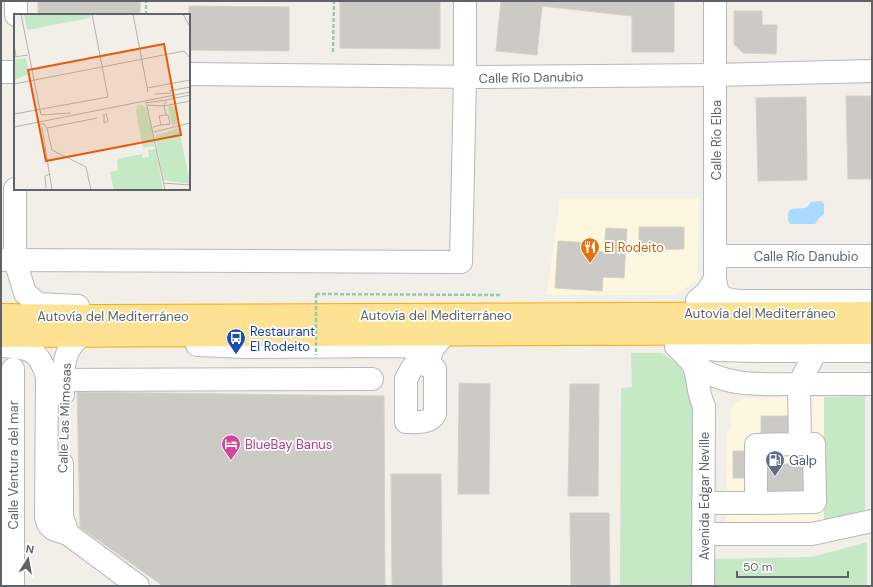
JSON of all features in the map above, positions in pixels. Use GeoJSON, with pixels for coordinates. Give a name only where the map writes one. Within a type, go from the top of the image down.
{"type":"FeatureCollection","features":[{"type":"Feature","properties":{"kind":"highway"},"geometry":{"type":"LineString","coordinates":[[666,314],[685,308],[698,300]]}},
{"type":"Feature","properties":{"kind":"highway"},"geometry":{"type":"LineString","coordinates":[[755,301],[867,309]]}},
{"type":"Feature","properties":{"kind":"highway","name":"Autovía del Mediterráneo"},"geometry":{"type":"LineString","coordinates":[[6,315],[210,316],[666,314],[867,309]]}},
{"type":"Feature","properties":{"kind":"highway","name":"Autovía del Mediterráneo"},"geometry":{"type":"LineString","coordinates":[[1,336],[872,334]]}},
{"type":"Feature","properties":{"kind":"highway"},"geometry":{"type":"LineString","coordinates":[[517,335],[607,343],[643,342],[676,346]]}},
{"type":"Feature","properties":{"kind":"street"},"geometry":{"type":"LineString","coordinates":[[16,1],[16,14]]}},
{"type":"Feature","properties":{"kind":"street"},"geometry":{"type":"LineString","coordinates":[[8,260],[461,262],[465,77],[464,1]]}},
{"type":"Feature","properties":{"kind":"street","name":"Calle Río Elba"},"geometry":{"type":"LineString","coordinates":[[716,1],[717,291],[721,297],[726,300],[755,301]]}},
{"type":"Feature","properties":{"kind":"street","name":"Calle Río Danubio"},"geometry":{"type":"LineString","coordinates":[[190,74],[465,77],[716,75],[872,71]]}},
{"type":"Feature","properties":{"kind":"street"},"geometry":{"type":"LineString","coordinates":[[1,72],[14,72]]}},
{"type":"Feature","properties":{"kind":"street"},"geometry":{"type":"LineString","coordinates":[[15,190],[8,260],[25,293],[38,304],[62,306],[154,306],[210,316]]}},
{"type":"Feature","properties":{"kind":"street","name":"Calle Río Danubio"},"geometry":{"type":"LineString","coordinates":[[716,256],[872,256]]}},
{"type":"Feature","properties":{"kind":"street"},"geometry":{"type":"LineString","coordinates":[[698,300],[707,292],[716,279]]}},
{"type":"Feature","properties":{"kind":"street"},"geometry":{"type":"LineString","coordinates":[[6,315],[20,304],[25,293]]}},
{"type":"Feature","properties":{"kind":"street"},"geometry":{"type":"LineString","coordinates":[[162,336],[180,343],[200,346],[406,346],[417,352],[424,362],[444,335]]}},
{"type":"Feature","properties":{"kind":"street","name":"Calle Las Mimosas"},"geometry":{"type":"LineString","coordinates":[[81,336],[71,345],[64,369],[56,380],[54,481],[62,517],[68,534],[138,586]]}},
{"type":"Feature","properties":{"kind":"street","name":"Calle Las Mimosas"},"geometry":{"type":"LineString","coordinates":[[1,346],[24,348],[35,353],[44,367],[56,380]]}},
{"type":"Feature","properties":{"kind":"street"},"geometry":{"type":"LineString","coordinates":[[676,346],[707,350],[736,351],[872,352]]}},
{"type":"Feature","properties":{"kind":"street"},"geometry":{"type":"LineString","coordinates":[[676,346],[693,363],[712,374],[744,384]]}},
{"type":"Feature","properties":{"kind":"street"},"geometry":{"type":"LineString","coordinates":[[800,444],[799,384],[816,351]]}},
{"type":"Feature","properties":{"kind":"street","name":"Avenida Edgar Neville"},"geometry":{"type":"LineString","coordinates":[[693,363],[699,382],[700,398],[704,406],[703,586]]}},
{"type":"Feature","properties":{"kind":"street","name":"Calle Ventura del mar"},"geometry":{"type":"LineString","coordinates":[[13,369],[13,586]]}},
{"type":"Feature","properties":{"kind":"street"},"geometry":{"type":"LineString","coordinates":[[56,380],[372,379]]}},
{"type":"Feature","properties":{"kind":"street"},"geometry":{"type":"LineString","coordinates":[[704,406],[715,394],[729,387],[744,384],[872,384]]}},
{"type":"Feature","properties":{"kind":"street"},"geometry":{"type":"LineString","coordinates":[[13,404],[55,403]]}},
{"type":"Feature","properties":{"kind":"street"},"geometry":{"type":"LineString","coordinates":[[703,503],[756,503],[815,502],[814,444],[756,445],[756,503]]}},
{"type":"Feature","properties":{"kind":"street"},"geometry":{"type":"LineString","coordinates":[[703,534],[812,534],[872,521]]}},
{"type":"Feature","properties":{"kind":"path"},"geometry":{"type":"LineString","coordinates":[[146,1],[146,14]]}},
{"type":"Feature","properties":{"kind":"path"},"geometry":{"type":"LineString","coordinates":[[333,52],[334,1]]}},
{"type":"Feature","properties":{"kind":"path"},"geometry":{"type":"LineString","coordinates":[[316,355],[316,294],[508,295]]}},
{"type":"Feature","properties":{"kind":"shaded area"},"geometry":{"type":"Polygon","coordinates":[[[560,198],[699,198],[697,281],[673,295],[547,295],[560,198]]]}},
{"type":"Feature","properties":{"kind":"shaded area","name":"Galp"},"geometry":{"type":"Polygon","coordinates":[[[824,397],[824,523],[726,522],[727,432],[731,430],[731,411],[735,403],[745,398],[824,397]]]}},
{"type":"Feature","properties":{"kind":"green space"},"geometry":{"type":"Polygon","coordinates":[[[631,353],[662,353],[679,365],[690,383],[695,403],[694,586],[620,586],[621,388],[632,387],[631,353]]]}},
{"type":"Feature","properties":{"kind":"green space"},"geometry":{"type":"Polygon","coordinates":[[[865,396],[865,515],[824,523],[824,397],[865,396]]]}},
{"type":"Feature","properties":{"kind":"green space"},"geometry":{"type":"Polygon","coordinates":[[[867,542],[867,586],[708,586],[708,559],[812,557],[867,542]]]}},
{"type":"Feature","properties":{"kind":"water"},"geometry":{"type":"Polygon","coordinates":[[[821,201],[824,204],[824,214],[815,224],[790,224],[788,216],[791,209],[805,208],[811,202],[821,201]]]}},
{"type":"Feature","properties":{"kind":"building"},"geometry":{"type":"Polygon","coordinates":[[[38,1],[140,1],[140,14],[38,14],[38,1]]]}},
{"type":"Feature","properties":{"kind":"building"},"geometry":{"type":"Polygon","coordinates":[[[340,1],[440,1],[440,49],[340,48],[340,1]]]}},
{"type":"Feature","properties":{"kind":"building"},"geometry":{"type":"Polygon","coordinates":[[[501,1],[674,1],[674,52],[632,52],[632,16],[542,6],[537,55],[496,51],[501,1]]]}},
{"type":"Feature","properties":{"kind":"building"},"geometry":{"type":"Polygon","coordinates":[[[189,6],[289,7],[289,51],[190,50],[189,6]]]}},
{"type":"Feature","properties":{"kind":"building"},"geometry":{"type":"Polygon","coordinates":[[[734,11],[762,11],[762,25],[777,25],[776,54],[743,53],[734,44],[734,11]]]}},
{"type":"Feature","properties":{"kind":"building"},"geometry":{"type":"Polygon","coordinates":[[[846,96],[872,96],[872,179],[848,179],[846,96]]]}},
{"type":"Feature","properties":{"kind":"building"},"geometry":{"type":"Polygon","coordinates":[[[806,97],[807,180],[758,181],[756,98],[806,97]]]}},
{"type":"Feature","properties":{"kind":"building"},"geometry":{"type":"Polygon","coordinates":[[[639,227],[684,227],[684,249],[639,250],[639,227]]]}},
{"type":"Feature","properties":{"kind":"building","name":"El Rodeito"},"geometry":{"type":"Polygon","coordinates":[[[606,228],[627,229],[624,278],[603,277],[602,291],[555,288],[558,241],[592,243],[591,251],[604,252],[606,228]]]}},
{"type":"Feature","properties":{"kind":"building"},"geometry":{"type":"Polygon","coordinates":[[[459,383],[490,384],[489,494],[458,494],[459,383]]]}},
{"type":"Feature","properties":{"kind":"building"},"geometry":{"type":"Polygon","coordinates":[[[570,384],[599,384],[598,496],[568,496],[570,384]]]}},
{"type":"Feature","properties":{"kind":"building","name":"BlueBay Banus"},"geometry":{"type":"Polygon","coordinates":[[[77,392],[384,396],[385,586],[163,586],[80,527],[77,392]]]}},
{"type":"Feature","properties":{"kind":"building"},"geometry":{"type":"Polygon","coordinates":[[[761,416],[809,416],[809,435],[761,435],[761,416]]]}},
{"type":"Feature","properties":{"kind":"building"},"geometry":{"type":"Polygon","coordinates":[[[733,451],[747,451],[747,478],[733,478],[733,451]]]}},
{"type":"Feature","properties":{"kind":"building"},"geometry":{"type":"Polygon","coordinates":[[[765,464],[805,464],[805,491],[765,491],[765,464]]]}},
{"type":"Feature","properties":{"kind":"building"},"geometry":{"type":"Polygon","coordinates":[[[391,474],[441,474],[442,586],[392,586],[391,474]]]}},
{"type":"Feature","properties":{"kind":"building"},"geometry":{"type":"Polygon","coordinates":[[[570,513],[609,513],[610,586],[571,586],[570,513]]]}},
{"type":"Feature","properties":{"kind":"place","name":"El Rodeito"},"geometry":{"type":"Point","coordinates":[590,264]}},
{"type":"Feature","properties":{"kind":"place","name":"Restaurant El Rodeito"},"geometry":{"type":"Point","coordinates":[236,355]}},
{"type":"Feature","properties":{"kind":"place","name":"BlueBay Banus"},"geometry":{"type":"Point","coordinates":[231,461]}},
{"type":"Feature","properties":{"kind":"place","name":"Galp"},"geometry":{"type":"Point","coordinates":[775,477]}}]}
